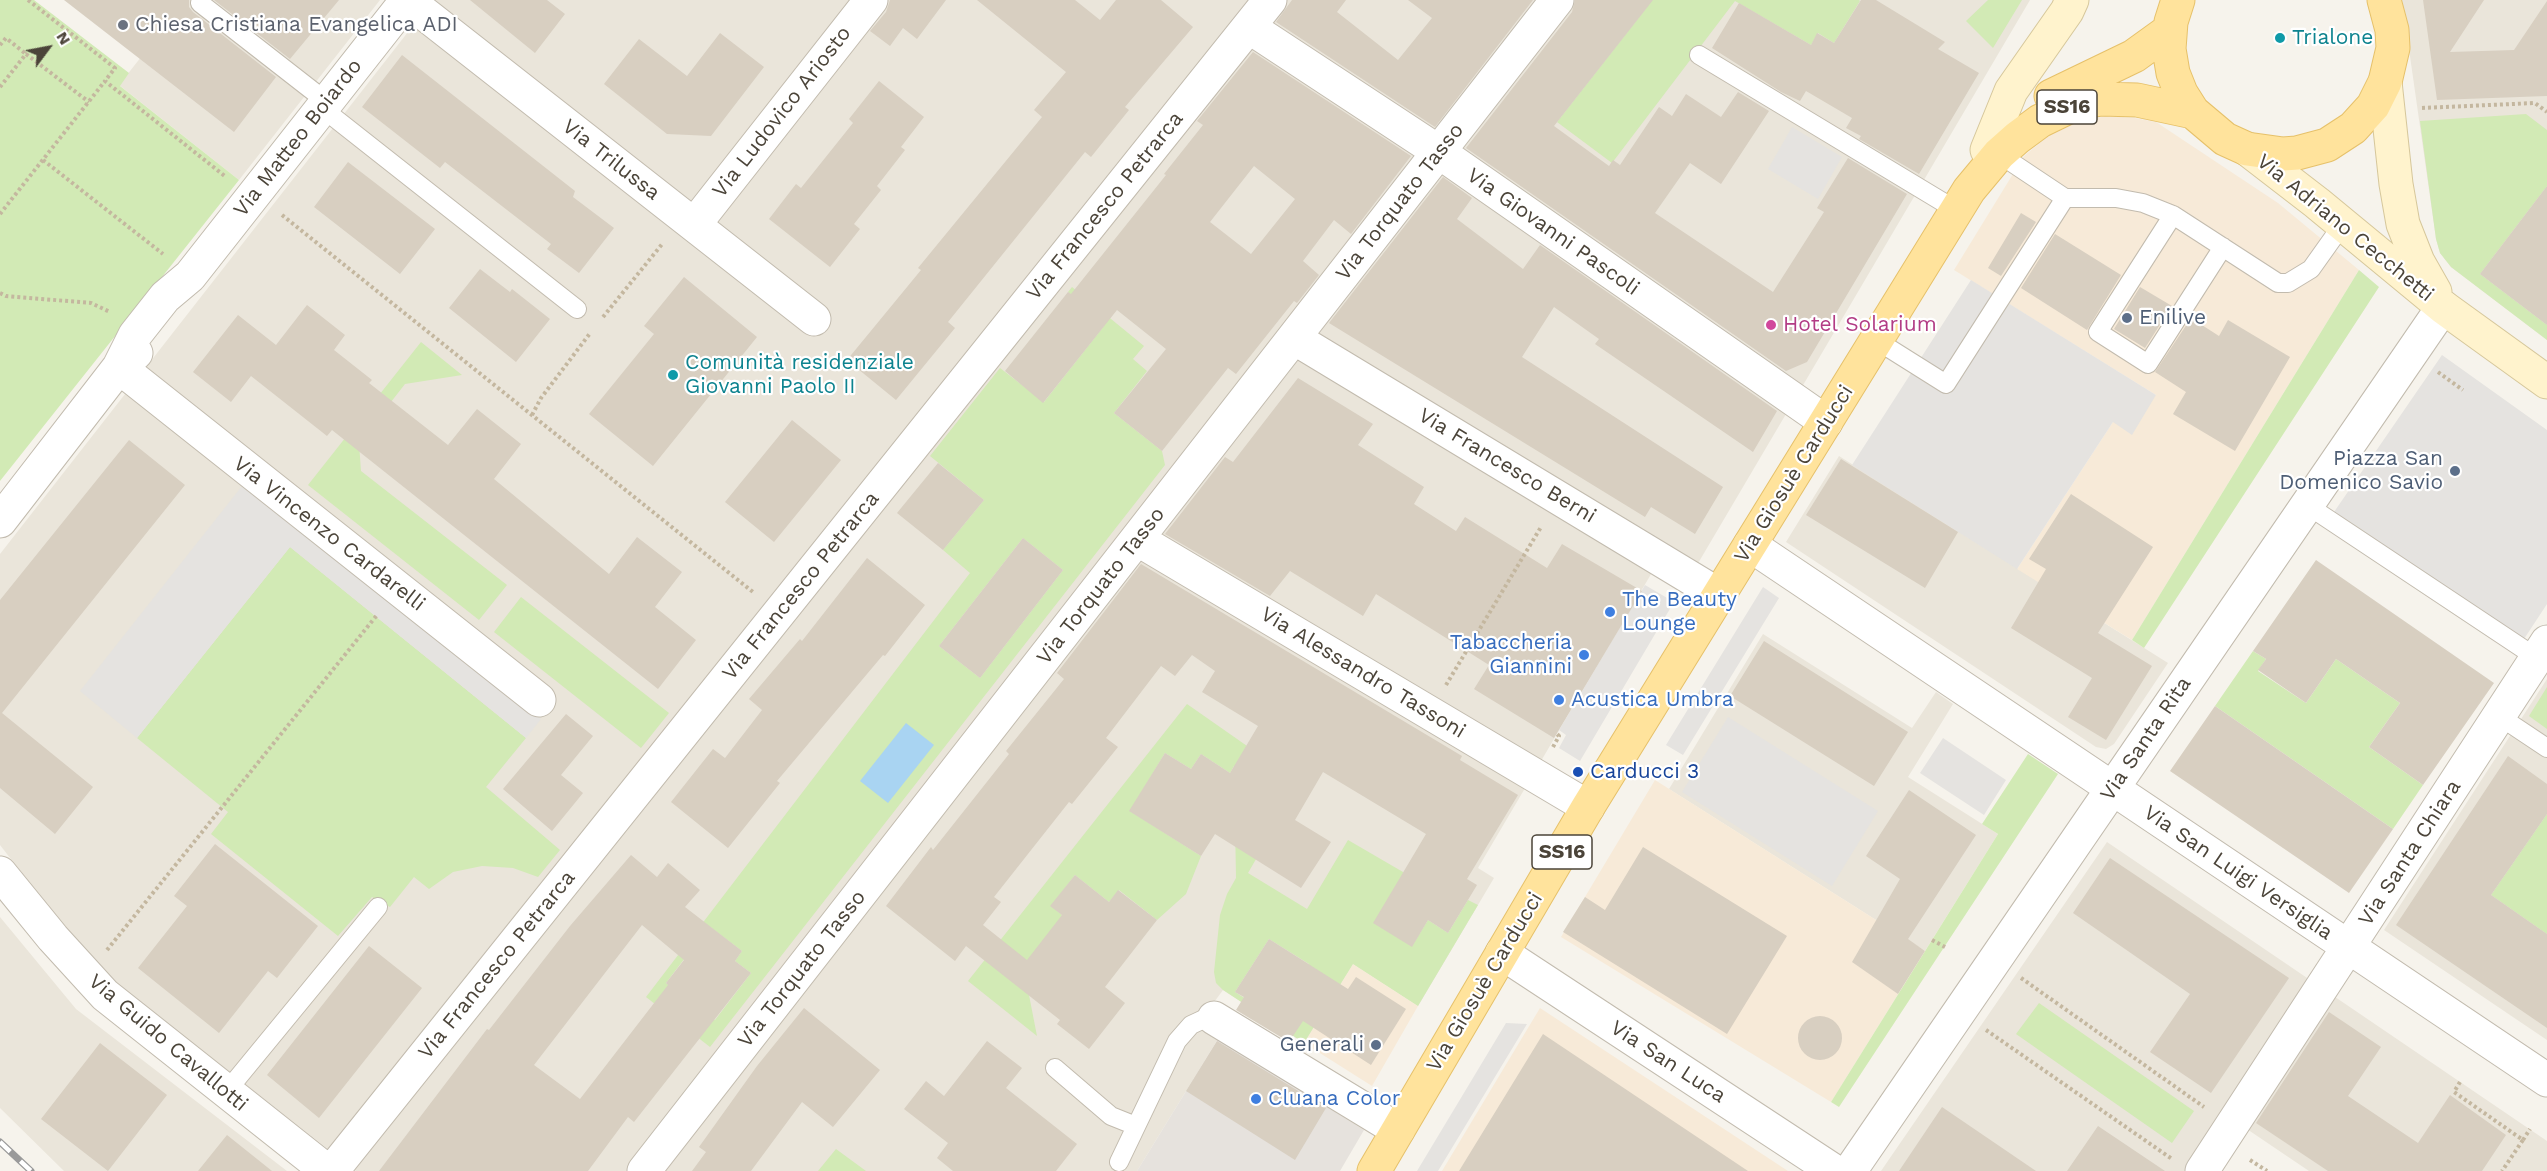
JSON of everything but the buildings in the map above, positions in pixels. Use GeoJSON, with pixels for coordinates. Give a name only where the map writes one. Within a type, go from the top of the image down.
{"type":"FeatureCollection","features":[{"type":"Feature","properties":{"kind":"main road","name":"SS16"},"geometry":{"type":"LineString","coordinates":[[2169,13],[2169,49],[2173,73],[2181,93],[2193,112],[2225,139],[2247,149],[2283,154],[2297,153],[2327,145],[2353,128],[2387,95],[2393,48],[2387,3]]}},
{"type":"Feature","properties":{"kind":"main road","name":"Via Giosuè Carducci"},"geometry":{"type":"LineString","coordinates":[[1374,1171],[1588,807],[1993,152],[2016,120],[2035,107],[2056,94],[2134,56],[2169,13]]}},
{"type":"Feature","properties":{"kind":"main road","name":"Via Giosuè Carducci"},"geometry":{"type":"LineString","coordinates":[[1993,152],[2040,121],[2077,103],[2089,100],[2137,100],[2193,112]]}},
{"type":"Feature","properties":{"kind":"street","name":"Via Matteo Boiardo"},"geometry":{"type":"LineString","coordinates":[[0,521],[119,367],[135,335],[165,297],[190,276],[407,0]]}},
{"type":"Feature","properties":{"kind":"street","name":"Via Trilussa"},"geometry":{"type":"LineString","coordinates":[[407,0],[814,319]]}},
{"type":"Feature","properties":{"kind":"street","name":"Via Ludovico Ariosto"},"geometry":{"type":"LineString","coordinates":[[689,221],[871,0]]}},
{"type":"Feature","properties":{"kind":"street","name":"Via Francesco Petrarca"},"geometry":{"type":"LineString","coordinates":[[332,1171],[1270,0]]}},
{"type":"Feature","properties":{"kind":"street","name":"Via Torquato Tasso"},"geometry":{"type":"LineString","coordinates":[[644,1171],[1557,0]]}},
{"type":"Feature","properties":{"kind":"street","name":"Via Giosuè Carducci"},"geometry":{"type":"LineString","coordinates":[[1993,152],[2011,91],[2067,11],[2072,0]]}},
{"type":"Feature","properties":{"kind":"street","name":"Via Giovanni Pascoli"},"geometry":{"type":"LineString","coordinates":[[1249,27],[1439,152],[1826,422]]}},
{"type":"Feature","properties":{"kind":"street","name":"Via Adriano Cecchetti"},"geometry":{"type":"LineString","coordinates":[[2387,95],[2403,224],[2418,262],[2443,307]]}},
{"type":"Feature","properties":{"kind":"street","name":"Via Adriano Cecchetti"},"geometry":{"type":"LineString","coordinates":[[2247,149],[2343,224],[2443,307],[2547,382]]}},
{"type":"Feature","properties":{"kind":"street","name":"Via Santa Rita"},"geometry":{"type":"LineString","coordinates":[[1850,1171],[2443,307]]}},
{"type":"Feature","properties":{"kind":"street","name":"Via Francesco Berni"},"geometry":{"type":"LineString","coordinates":[[1294,338],[1719,595]]}},
{"type":"Feature","properties":{"kind":"street","name":"Via Vincenzo Cardarelli"},"geometry":{"type":"LineString","coordinates":[[119,367],[539,700]]}},
{"type":"Feature","properties":{"kind":"street","name":"Via Alessandro Tassoni"},"geometry":{"type":"LineString","coordinates":[[1137,539],[1588,807]]}},
{"type":"Feature","properties":{"kind":"street","name":"Via San Luigi Versiglia"},"geometry":{"type":"LineString","coordinates":[[1750,545],[2547,1080]]}},
{"type":"Feature","properties":{"kind":"street","name":"Via Santa Chiara"},"geometry":{"type":"LineString","coordinates":[[2191,1168],[2232,1126],[2542,650]]}},
{"type":"Feature","properties":{"kind":"street","name":"Via Guido Cavallotti"},"geometry":{"type":"LineString","coordinates":[[0,873],[86,976],[122,1009],[327,1171]]}},
{"type":"Feature","properties":{"kind":"street","name":"Via San Luca"},"geometry":{"type":"LineString","coordinates":[[1502,953],[1834,1171]]}},
{"type":"Feature","properties":{"kind":"street"},"geometry":{"type":"LineString","coordinates":[[1214,1018],[1398,1130]]}},
{"type":"Feature","properties":{"kind":"lane"},"geometry":{"type":"LineString","coordinates":[[200,3],[577,309]]}},
{"type":"Feature","properties":{"kind":"lane"},"geometry":{"type":"LineString","coordinates":[[1699,55],[1962,200]]}},
{"type":"Feature","properties":{"kind":"lane"},"geometry":{"type":"LineString","coordinates":[[1993,152],[2065,198],[2116,198],[2143,203],[2173,215],[2278,283],[2288,283],[2311,269],[2343,224]]}},
{"type":"Feature","properties":{"kind":"lane"},"geometry":{"type":"LineString","coordinates":[[1876,340],[1946,384],[2065,198]]}},
{"type":"Feature","properties":{"kind":"lane"},"geometry":{"type":"LineString","coordinates":[[2173,215],[2098,332],[2118,345],[2148,364],[2223,247]]}},
{"type":"Feature","properties":{"kind":"lane"},"geometry":{"type":"LineString","coordinates":[[2307,505],[2542,650]]}},
{"type":"Feature","properties":{"kind":"lane"},"geometry":{"type":"LineString","coordinates":[[2499,716],[2547,748]]}},
{"type":"Feature","properties":{"kind":"lane"},"geometry":{"type":"LineString","coordinates":[[226,1092],[378,907]]}},
{"type":"Feature","properties":{"kind":"lane"},"geometry":{"type":"LineString","coordinates":[[1119,1162],[1183,1032],[1199,1020],[1214,1018]]}},
{"type":"Feature","properties":{"kind":"lane"},"geometry":{"type":"LineString","coordinates":[[1055,1068],[1111,1116],[1136,1126]]}},
{"type":"Feature","properties":{"kind":"path"},"geometry":{"type":"LineString","coordinates":[[0,214],[115,68],[28,0]]}},
{"type":"Feature","properties":{"kind":"path"},"geometry":{"type":"LineString","coordinates":[[0,45],[6,38],[88,102]]}},
{"type":"Feature","properties":{"kind":"path"},"geometry":{"type":"LineString","coordinates":[[0,87],[26,54]]}},
{"type":"Feature","properties":{"kind":"path"},"geometry":{"type":"LineString","coordinates":[[105,81],[226,177]]}},
{"type":"Feature","properties":{"kind":"path"},"geometry":{"type":"LineString","coordinates":[[2387,95],[2535,103],[2547,112]]}},
{"type":"Feature","properties":{"kind":"path"},"geometry":{"type":"LineString","coordinates":[[43,160],[164,255]]}},
{"type":"Feature","properties":{"kind":"path"},"geometry":{"type":"LineString","coordinates":[[255,193],[779,613]]}},
{"type":"Feature","properties":{"kind":"path"},"geometry":{"type":"LineString","coordinates":[[602,319],[689,221]]}},
{"type":"Feature","properties":{"kind":"path"},"geometry":{"type":"LineString","coordinates":[[0,293],[6,296],[91,303],[107,309],[116,317]]}},
{"type":"Feature","properties":{"kind":"path"},"geometry":{"type":"LineString","coordinates":[[532,415],[541,398],[595,327]]}},
{"type":"Feature","properties":{"kind":"path"},"geometry":{"type":"LineString","coordinates":[[2430,366],[2463,390]]}},
{"type":"Feature","properties":{"kind":"path"},"geometry":{"type":"LineString","coordinates":[[1430,713],[1559,498]]}},
{"type":"Feature","properties":{"kind":"path"},"geometry":{"type":"LineString","coordinates":[[86,976],[398,589]]}},
{"type":"Feature","properties":{"kind":"path"},"geometry":{"type":"LineString","coordinates":[[1932,940],[1945,947]]}},
{"type":"Feature","properties":{"kind":"path"},"geometry":{"type":"LineString","coordinates":[[2016,975],[2232,1126]]}},
{"type":"Feature","properties":{"kind":"path"},"geometry":{"type":"LineString","coordinates":[[1980,1026],[2191,1168]]}},
{"type":"Feature","properties":{"kind":"path"},"geometry":{"type":"LineString","coordinates":[[2460,1082],[2454,1092],[2523,1140]]}},
{"type":"Feature","properties":{"kind":"path"},"geometry":{"type":"LineString","coordinates":[[2502,1171],[2530,1129]]}},
{"type":"Feature","properties":{"kind":"shaded area"},"geometry":{"type":"Polygon","coordinates":[[[186,0],[380,0],[239,180],[119,85],[186,0]]]}},
{"type":"Feature","properties":{"kind":"shaded area"},"geometry":{"type":"Polygon","coordinates":[[[433,0],[2030,0],[1697,565],[1667,547],[1478,868],[1494,878],[1418,1006],[1353,964],[1304,1043],[1223,990],[1212,1005],[1218,1039],[1137,1171],[356,1171],[94,966],[0,845],[0,554],[433,0]]]}},
{"type":"Feature","properties":{"kind":"shaded area"},"geometry":{"type":"Polygon","coordinates":[[[2402,0],[2547,0],[2547,340],[2451,267],[2440,253],[2436,239],[2402,0]]]}},
{"type":"Feature","properties":{"kind":"shaded area"},"geometry":{"type":"Polygon","coordinates":[[[2106,116],[2156,122],[2278,203],[2359,270],[2132,640],[2017,569],[2113,422],[2156,395],[1954,270],[2024,156],[2047,137],[2077,122],[2106,116]]]}},
{"type":"Feature","properties":{"kind":"shaded area"},"geometry":{"type":"Polygon","coordinates":[[[1792,127],[1842,157],[1818,199],[1768,169],[1792,127]]]}},
{"type":"Feature","properties":{"kind":"shaded area"},"geometry":{"type":"Polygon","coordinates":[[[1971,280],[2156,395],[2132,435],[2113,422],[2017,569],[1852,465],[1971,280]]]}},
{"type":"Feature","properties":{"kind":"shaded area","name":"Piazza San Domenico Savio"},"geometry":{"type":"Polygon","coordinates":[[[2442,355],[2547,430],[2547,604],[2524,639],[2334,512],[2442,355]]]}},
{"type":"Feature","properties":{"kind":"shaded area"},"geometry":{"type":"Polygon","coordinates":[[[1839,456],[2168,663],[2114,744],[2106,749],[2096,747],[1786,542],[1839,456]]]}},
{"type":"Feature","properties":{"kind":"shaded area"},"geometry":{"type":"Polygon","coordinates":[[[246,481],[541,719],[526,738],[290,547],[137,738],[80,691],[246,481]]]}},
{"type":"Feature","properties":{"kind":"shaded area"},"geometry":{"type":"Polygon","coordinates":[[[1645,585],[1674,602],[1580,761],[1559,748],[1566,735],[1559,730],[1645,585]]]}},
{"type":"Feature","properties":{"kind":"shaded area"},"geometry":{"type":"Polygon","coordinates":[[[1763,587],[1779,598],[1683,755],[1666,745],[1763,587]]]}},
{"type":"Feature","properties":{"kind":"shaded area"},"geometry":{"type":"Polygon","coordinates":[[[1763,634],[1912,728],[1936,692],[1953,704],[1908,777],[1998,834],[1925,951],[1669,789],[1763,634]]]}},
{"type":"Feature","properties":{"kind":"shaded area"},"geometry":{"type":"Polygon","coordinates":[[[2547,679],[2547,1040],[2384,930],[2547,679]]]}},
{"type":"Feature","properties":{"kind":"shaded area"},"geometry":{"type":"Polygon","coordinates":[[[1728,717],[1878,811],[1832,886],[1682,792],[1728,717]]]}},
{"type":"Feature","properties":{"kind":"shaded area"},"geometry":{"type":"Polygon","coordinates":[[[1943,738],[2006,780],[1984,815],[1920,773],[1943,738]]]}},
{"type":"Feature","properties":{"kind":"shaded area"},"geometry":{"type":"Polygon","coordinates":[[[1655,780],[1925,951],[1831,1102],[1561,937],[1655,780]]]}},
{"type":"Feature","properties":{"kind":"shaded area"},"geometry":{"type":"Polygon","coordinates":[[[2107,842],[2547,1141],[2547,1171],[2309,1171],[2235,1121],[2202,1171],[1881,1171],[2107,842]]]}},
{"type":"Feature","properties":{"kind":"shaded area"},"geometry":{"type":"Polygon","coordinates":[[[0,917],[76,1009],[287,1171],[64,1171],[0,1108],[0,917]]]}},
{"type":"Feature","properties":{"kind":"shaded area"},"geometry":{"type":"Polygon","coordinates":[[[1353,964],[1418,1006],[1372,1086],[1304,1043],[1353,964]]]}},
{"type":"Feature","properties":{"kind":"shaded area"},"geometry":{"type":"Polygon","coordinates":[[[1540,1008],[1788,1171],[1442,1171],[1540,1008]]]}},
{"type":"Feature","properties":{"kind":"shaded area"},"geometry":{"type":"Polygon","coordinates":[[[1506,1023],[1527,1024],[1438,1171],[1417,1171],[1506,1023]]]}},
{"type":"Feature","properties":{"kind":"shaded area"},"geometry":{"type":"Polygon","coordinates":[[[1218,1039],[1364,1130],[1340,1171],[1137,1171],[1218,1039]]]}},
{"type":"Feature","properties":{"kind":"green space"},"geometry":{"type":"Polygon","coordinates":[[[0,0],[34,0],[129,73],[120,86],[239,180],[0,481],[0,0]]]}},
{"type":"Feature","properties":{"kind":"green space"},"geometry":{"type":"Polygon","coordinates":[[[1639,0],[1860,1],[1834,43],[1818,33],[1811,45],[1735,1],[1612,163],[1557,122],[1647,7],[1639,0]]]}},
{"type":"Feature","properties":{"kind":"green space"},"geometry":{"type":"Polygon","coordinates":[[[1988,0],[2022,0],[1993,48],[1966,21],[1988,0]]]}},
{"type":"Feature","properties":{"kind":"green space"},"geometry":{"type":"Polygon","coordinates":[[[2526,114],[2547,130],[2547,186],[2480,274],[2547,325],[2547,340],[2451,267],[2440,253],[2436,239],[2420,121],[2526,114]]]}},
{"type":"Feature","properties":{"kind":"green space"},"geometry":{"type":"Polygon","coordinates":[[[2359,270],[2379,287],[2144,648],[2132,640],[2359,270]]]}},
{"type":"Feature","properties":{"kind":"green space"},"geometry":{"type":"Polygon","coordinates":[[[1072,287],[1144,346],[1133,359],[1147,371],[1114,413],[1162,451],[1165,465],[710,1047],[646,997],[970,573],[943,550],[984,500],[930,456],[1000,368],[1044,402],[1104,326],[1103,319],[1068,292],[1072,287]],[[1023,538],[939,646],[980,678],[1063,570],[1023,538]],[[709,926],[666,983],[715,1020],[751,973],[735,961],[742,951],[709,926]]]}},
{"type":"Feature","properties":{"kind":"green space"},"geometry":{"type":"Polygon","coordinates":[[[421,342],[462,375],[405,384],[359,443],[361,471],[507,585],[479,620],[308,485],[421,342]]]}},
{"type":"Feature","properties":{"kind":"green space"},"geometry":{"type":"Polygon","coordinates":[[[290,547],[526,738],[486,787],[560,850],[538,877],[513,868],[482,866],[453,872],[429,889],[414,877],[390,907],[372,897],[338,936],[211,834],[228,812],[137,738],[290,547]]]}},
{"type":"Feature","properties":{"kind":"green space"},"geometry":{"type":"Polygon","coordinates":[[[521,597],[669,713],[641,748],[494,632],[521,597]]]}},
{"type":"Feature","properties":{"kind":"green space"},"geometry":{"type":"Polygon","coordinates":[[[2253,651],[2266,659],[2258,671],[2306,703],[2336,659],[2400,703],[2369,747],[2423,785],[2393,829],[2215,706],[2253,651]]]}},
{"type":"Feature","properties":{"kind":"green space"},"geometry":{"type":"Polygon","coordinates":[[[2547,687],[2547,729],[2529,716],[2547,687]]]}},
{"type":"Feature","properties":{"kind":"green space"},"geometry":{"type":"Polygon","coordinates":[[[1187,704],[1300,783],[1248,873],[1307,909],[1348,840],[1403,872],[1412,946],[1428,920],[1448,933],[1468,900],[1478,905],[1418,1006],[1353,964],[1304,1043],[1223,990],[1216,983],[1214,972],[1220,915],[1227,894],[1236,878],[1234,766],[1230,773],[1201,754],[1191,769],[1165,753],[1130,811],[1201,856],[1186,894],[1157,920],[1119,890],[1109,902],[1075,875],[1051,906],[1062,915],[1029,995],[1037,1036],[968,981],[1187,704]],[[1269,939],[1235,992],[1296,1031],[1309,964],[1269,939]]]}},
{"type":"Feature","properties":{"kind":"green space"},"geometry":{"type":"Polygon","coordinates":[[[2028,754],[2058,774],[1839,1107],[1831,1102],[1998,834],[1982,824],[2028,754]]]}},
{"type":"Feature","properties":{"kind":"green space"},"geometry":{"type":"Polygon","coordinates":[[[2547,814],[2547,934],[2491,895],[2547,814]]]}},
{"type":"Feature","properties":{"kind":"green space"},"geometry":{"type":"Polygon","coordinates":[[[2039,1003],[2194,1111],[2172,1143],[2016,1034],[2039,1003]]]}},
{"type":"Feature","properties":{"kind":"green space"},"geometry":{"type":"Polygon","coordinates":[[[836,1149],[866,1171],[818,1171],[836,1149]]]}},
{"type":"Feature","properties":{"kind":"water"},"geometry":{"type":"Polygon","coordinates":[[[906,723],[934,745],[888,803],[860,781],[906,723]]]}},
{"type":"Feature","properties":{"kind":"railway"},"geometry":{"type":"LineString","coordinates":[[0,1142],[31,1171]]}},
{"type":"Feature","properties":{"kind":"place","name":"Chiesa Cristiana Evangelica ADI"},"geometry":{"type":"Point","coordinates":[123,25]}},
{"type":"Feature","properties":{"kind":"place","name":"Trialone"},"geometry":{"type":"Point","coordinates":[2280,38]}},
{"type":"Feature","properties":{"kind":"place","name":"Enilive"},"geometry":{"type":"Point","coordinates":[2127,318]}},
{"type":"Feature","properties":{"kind":"place","name":"Hotel Solarium"},"geometry":{"type":"Point","coordinates":[1771,325]}},
{"type":"Feature","properties":{"kind":"place","name":"Comunità residenziale Giovanni Paolo II"},"geometry":{"type":"Point","coordinates":[673,375]}},
{"type":"Feature","properties":{"kind":"place","name":"Piazza San Domenico Savio"},"geometry":{"type":"Point","coordinates":[2455,471]}},
{"type":"Feature","properties":{"kind":"place","name":"The Beauty Lounge"},"geometry":{"type":"Point","coordinates":[1610,612]}},
{"type":"Feature","properties":{"kind":"place","name":"Tabaccheria Giannini"},"geometry":{"type":"Point","coordinates":[1584,655]}},
{"type":"Feature","properties":{"kind":"place","name":"Acustica Umbra"},"geometry":{"type":"Point","coordinates":[1559,700]}},
{"type":"Feature","properties":{"kind":"place","name":"Carducci 3"},"geometry":{"type":"Point","coordinates":[1578,772]}},
{"type":"Feature","properties":{"kind":"place","name":"Generali"},"geometry":{"type":"Point","coordinates":[1376,1045]}},
{"type":"Feature","properties":{"kind":"place","name":"Cluana Color"},"geometry":{"type":"Point","coordinates":[1256,1099]}}]}
